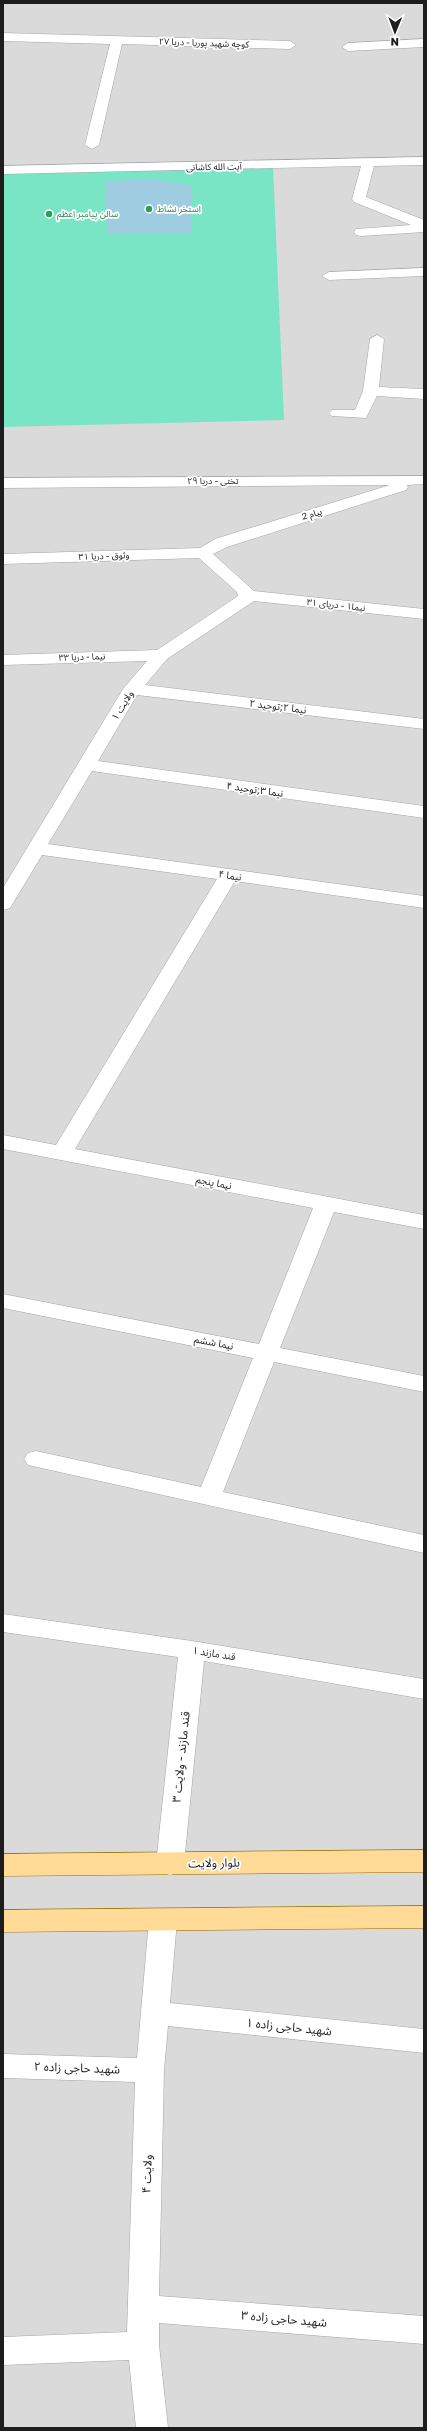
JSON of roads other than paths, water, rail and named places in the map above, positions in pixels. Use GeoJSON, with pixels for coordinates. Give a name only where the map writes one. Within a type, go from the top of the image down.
{"type":"FeatureCollection","features":[{"type":"Feature","properties":{"kind":"main road","name":"بلوار ولایت"},"geometry":{"type":"LineString","coordinates":[[3,1865],[424,1861]]}},
{"type":"Feature","properties":{"kind":"main road"},"geometry":{"type":"LineString","coordinates":[[3,1921],[424,1917]]}},
{"type":"Feature","properties":{"kind":"street","name":"کوچه شهید پوریا - دریا ۲۷"},"geometry":{"type":"LineString","coordinates":[[3,37],[290,45]]}},
{"type":"Feature","properties":{"kind":"street"},"geometry":{"type":"LineString","coordinates":[[92,145],[117,40]]}},
{"type":"Feature","properties":{"kind":"street"},"geometry":{"type":"LineString","coordinates":[[348,46],[424,43]]}},
{"type":"Feature","properties":{"kind":"street","name":"آیت الله کاشانی"},"geometry":{"type":"LineString","coordinates":[[3,170],[368,164],[424,161]]}},
{"type":"Feature","properties":{"kind":"street"},"geometry":{"type":"LineString","coordinates":[[368,164],[359,199],[424,226]]}},
{"type":"Feature","properties":{"kind":"street"},"geometry":{"type":"LineString","coordinates":[[361,232],[424,226]]}},
{"type":"Feature","properties":{"kind":"street"},"geometry":{"type":"LineString","coordinates":[[329,276],[424,272]]}},
{"type":"Feature","properties":{"kind":"street"},"geometry":{"type":"LineString","coordinates":[[337,413],[360,415],[371,391],[377,339]]}},
{"type":"Feature","properties":{"kind":"street"},"geometry":{"type":"LineString","coordinates":[[371,391],[424,394]]}},
{"type":"Feature","properties":{"kind":"street","name":"تختی - دریا ۲۹"},"geometry":{"type":"LineString","coordinates":[[3,483],[423,480]]}},
{"type":"Feature","properties":{"kind":"street","name":"پیام 2"},"geometry":{"type":"LineString","coordinates":[[204,553],[221,543],[423,480]]}},
{"type":"Feature","properties":{"kind":"street"},"geometry":{"type":"LineString","coordinates":[[204,553],[208,560],[245,590],[248,595]]}},
{"type":"Feature","properties":{"kind":"street","name":"وثوق - دریا ۳۱"},"geometry":{"type":"LineString","coordinates":[[3,559],[204,553]]}},
{"type":"Feature","properties":{"kind":"street","name":"نیما۱ - دریای ۳۱"},"geometry":{"type":"LineString","coordinates":[[248,595],[424,614]]}},
{"type":"Feature","properties":{"kind":"street","name":"ولایت ۱"},"geometry":{"type":"LineString","coordinates":[[3,904],[132,689],[161,655],[245,600],[248,595]]}},
{"type":"Feature","properties":{"kind":"street","name":"نیما - دریا ۳۳"},"geometry":{"type":"LineString","coordinates":[[3,660],[161,655]]}},
{"type":"Feature","properties":{"kind":"street","name":"نیما ۲;توحید ۲"},"geometry":{"type":"LineString","coordinates":[[132,689],[424,724]]}},
{"type":"Feature","properties":{"kind":"street","name":"نیما ۳;توحید ۴"},"geometry":{"type":"LineString","coordinates":[[86,765],[424,812]]}},
{"type":"Feature","properties":{"kind":"street","name":"نیما ۴"},"geometry":{"type":"LineString","coordinates":[[36,848],[424,902]]}},
{"type":"Feature","properties":{"kind":"street"},"geometry":{"type":"LineString","coordinates":[[62,1153],[229,875]]}},
{"type":"Feature","properties":{"kind":"street","name":"نیما پنجم"},"geometry":{"type":"LineString","coordinates":[[3,1142],[424,1222]]}},
{"type":"Feature","properties":{"kind":"street"},"geometry":{"type":"LineString","coordinates":[[210,1495],[265,1352],[326,1203]]}},
{"type":"Feature","properties":{"kind":"street","name":"نیما ششم"},"geometry":{"type":"LineString","coordinates":[[3,1301],[424,1384]]}},
{"type":"Feature","properties":{"kind":"street"},"geometry":{"type":"LineString","coordinates":[[36,1459],[210,1495],[424,1544]]}},
{"type":"Feature","properties":{"kind":"street","name":"قند مازند ۱"},"geometry":{"type":"LineString","coordinates":[[3,1624],[192,1650],[424,1688]]}},
{"type":"Feature","properties":{"kind":"street","name":"قند مازند - ولایت ۳"},"geometry":{"type":"LineString","coordinates":[[170,1864],[192,1650]]}},
{"type":"Feature","properties":{"kind":"street","name":"ولایت ۴"},"geometry":{"type":"LineString","coordinates":[[152,2428],[143,2345],[143,2308],[150,2070],[163,1920]]}},
{"type":"Feature","properties":{"kind":"street","name":"شهید حاجی زاده ۱"},"geometry":{"type":"LineString","coordinates":[[155,2013],[424,2041]]}},
{"type":"Feature","properties":{"kind":"street","name":"شهید حاجی زاده ۲"},"geometry":{"type":"LineString","coordinates":[[3,2066],[150,2070]]}},
{"type":"Feature","properties":{"kind":"street","name":"شهید حاجی زاده ۳"},"geometry":{"type":"LineString","coordinates":[[143,2308],[424,2330]]}},
{"type":"Feature","properties":{"kind":"street"},"geometry":{"type":"LineString","coordinates":[[3,2350],[143,2345]]}},
{"type":"Feature","properties":{"kind":"water","name":"استخر نشاط"},"geometry":{"type":"Polygon","coordinates":[[[151,179],[191,185],[191,233],[107,234],[105,181],[151,179]]]}},
{"type":"Feature","properties":{"kind":"place","name":"استخر نشاط"},"geometry":{"type":"Point","coordinates":[149,209]}},
{"type":"Feature","properties":{"kind":"place","name":"سالن پیامبر اعظم"},"geometry":{"type":"Point","coordinates":[49,214]}}]}
